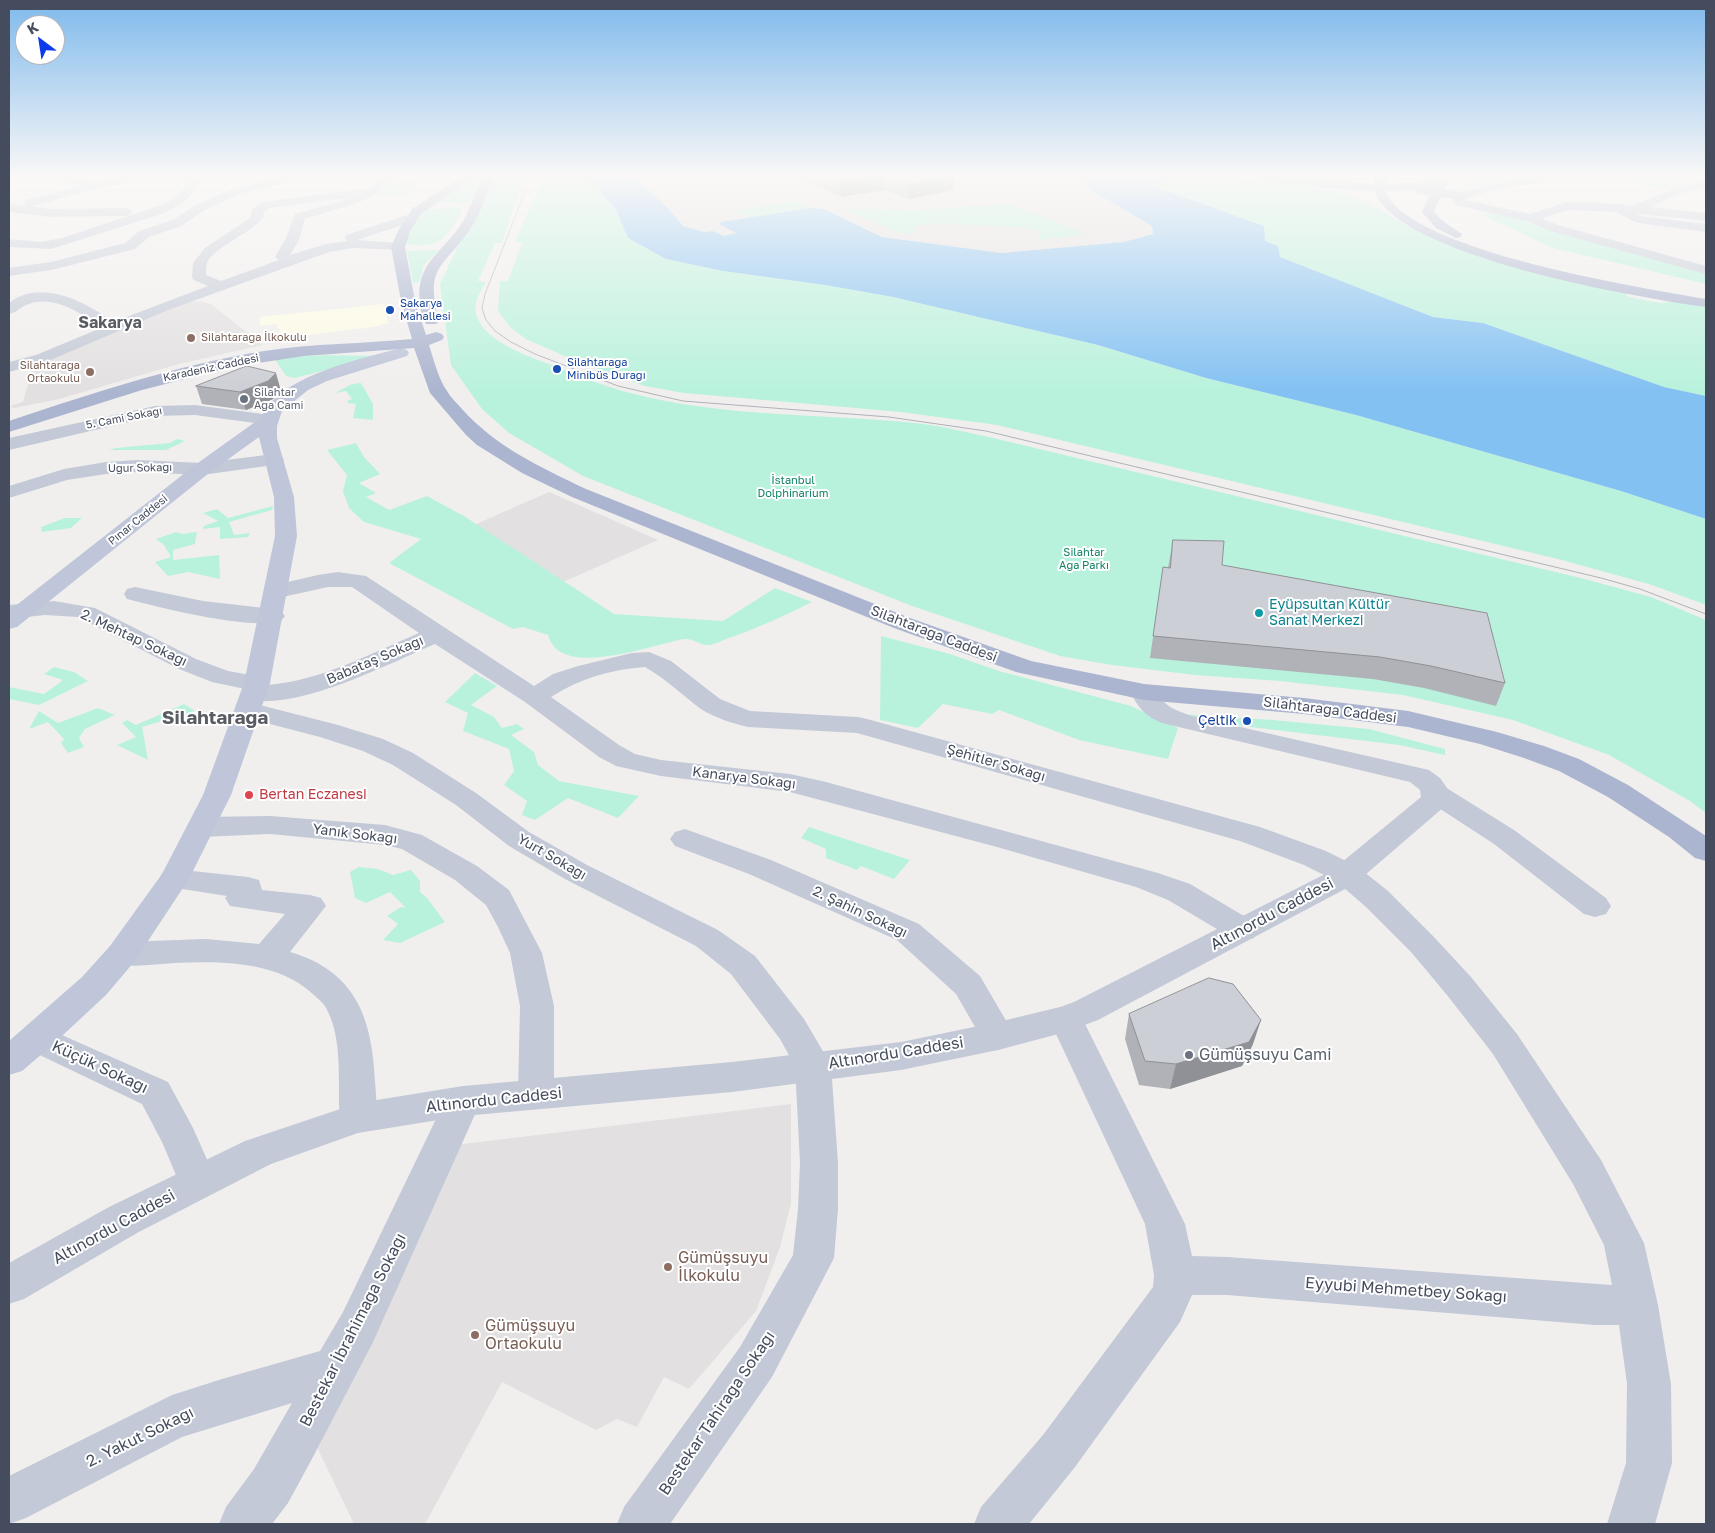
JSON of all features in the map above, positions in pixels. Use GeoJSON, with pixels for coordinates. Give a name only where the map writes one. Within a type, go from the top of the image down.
{"type":"FeatureCollection","features":[{"type":"Feature","properties":{"kind":"main road","name":"Silahtarağa Caddesi"},"geometry":{"type":"LineString","coordinates":[[398,248],[408,301],[407,318],[421,347],[434,384],[463,422],[484,441],[554,482],[770,570],[992,656],[1053,675],[1144,692],[1204,696],[1370,714],[1408,720],[1488,738],[1534,752],[1593,777],[1648,809],[1706,851]]}},
{"type":"Feature","properties":{"kind":"main road"},"geometry":{"type":"LineString","coordinates":[[406,248],[413,248]]}},
{"type":"Feature","properties":{"kind":"main road","name":"Silahtarağa Caddesi"},"geometry":{"type":"LineString","coordinates":[[421,347],[427,309],[426,283],[430,271],[448,248]]}},
{"type":"Feature","properties":{"kind":"main road"},"geometry":{"type":"LineString","coordinates":[[1469,248],[1489,255],[1600,284],[1706,303]]}},
{"type":"Feature","properties":{"kind":"main road"},"geometry":{"type":"LineString","coordinates":[[1493,248],[1562,270],[1607,280],[1706,297]]}},
{"type":"Feature","properties":{"kind":"main road","name":"Karadeniz Caddesi"},"geometry":{"type":"LineString","coordinates":[[9,427],[108,394],[192,370],[267,356],[356,345],[378,331]]}},
{"type":"Feature","properties":{"kind":"main road"},"geometry":{"type":"LineString","coordinates":[[356,345],[421,347]]}},
{"type":"Feature","properties":{"kind":"main road","name":"Karadeniz Caddesi"},"geometry":{"type":"LineString","coordinates":[[9,420],[102,389],[172,370],[228,358],[356,345]]}},
{"type":"Feature","properties":{"kind":"main road","name":"Silahtarağa Caddesi"},"geometry":{"type":"LineString","coordinates":[[421,347],[449,375],[474,413],[505,439],[528,454],[562,472],[604,490],[888,603],[1015,650],[1079,666],[1144,677],[1368,699],[1455,715],[1506,728],[1550,742],[1626,776],[1659,794],[1706,827]]}},
{"type":"Feature","properties":{"kind":"main road","name":"Pınar Caddesi"},"geometry":{"type":"LineString","coordinates":[[14,614],[202,469],[270,420],[274,409],[302,386],[321,377],[421,347]]}},
{"type":"Feature","properties":{"kind":"main road"},"geometry":{"type":"LineString","coordinates":[[9,1060],[37,1038],[94,986],[122,954],[174,879],[217,795],[253,696],[275,604],[286,536],[284,497],[268,438],[270,420]]}},
{"type":"Feature","properties":{"kind":"street"},"geometry":{"type":"LineString","coordinates":[[9,272],[51,266],[124,248]]}},
{"type":"Feature","properties":{"kind":"street"},"geometry":{"type":"LineString","coordinates":[[216,248],[200,263],[199,277],[220,286]]}},
{"type":"Feature","properties":{"kind":"street"},"geometry":{"type":"LineString","coordinates":[[288,248],[282,257],[291,260]]}},
{"type":"Feature","properties":{"kind":"street"},"geometry":{"type":"LineString","coordinates":[[9,368],[42,358],[111,328],[220,286],[329,248]]}},
{"type":"Feature","properties":{"kind":"street"},"geometry":{"type":"LineString","coordinates":[[1625,248],[1706,270]]}},
{"type":"Feature","properties":{"kind":"street"},"geometry":{"type":"LineString","coordinates":[[9,310],[21,302],[29,300],[58,299],[92,313],[111,328]]}},
{"type":"Feature","properties":{"kind":"street","name":"5. Cami Sokağı"},"geometry":{"type":"LineString","coordinates":[[9,444],[155,411],[195,410],[270,420]]}},
{"type":"Feature","properties":{"kind":"street","name":"Uğur Sokağı"},"geometry":{"type":"LineString","coordinates":[[9,492],[64,475],[106,468],[137,466],[202,469],[274,460]]}},
{"type":"Feature","properties":{"kind":"street","name":"Kanarya Sokağı"},"geometry":{"type":"LineString","coordinates":[[135,594],[188,607],[239,615],[275,604],[327,580],[344,578],[358,581],[496,674],[534,697],[608,751],[626,760],[661,768],[790,783],[1008,840],[1147,880],[1179,892],[1243,930]]}},
{"type":"Feature","properties":{"kind":"street","name":"2. Mehtap Sokağı"},"geometry":{"type":"LineString","coordinates":[[14,614],[44,608],[83,612],[172,657],[204,671],[235,681],[253,696]]}},
{"type":"Feature","properties":{"kind":"street","name":"Babataş Sokağı"},"geometry":{"type":"LineString","coordinates":[[253,696],[326,682],[437,634]]}},
{"type":"Feature","properties":{"kind":"street","name":"Şehitler Sokağı"},"geometry":{"type":"LineString","coordinates":[[534,697],[562,679],[632,660],[649,659],[662,666],[711,704],[726,712],[758,720],[858,725],[1250,834],[1315,858],[1347,874],[1377,899],[1422,944],[1459,986],[1505,1044],[1587,1172],[1624,1243],[1637,1305],[1649,1384],[1649,1463],[1631,1524]]}},
{"type":"Feature","properties":{"kind":"street"},"geometry":{"type":"LineString","coordinates":[[1144,692],[1150,705],[1158,712],[1184,722],[1420,776],[1430,784],[1435,793],[1504,837],[1595,906]]}},
{"type":"Feature","properties":{"kind":"street","name":"Yurt Sokağı"},"geometry":{"type":"LineString","coordinates":[[253,696],[329,731],[372,745],[403,760],[466,799],[519,839],[576,872],[707,938],[742,965],[792,1029],[813,1065]]}},
{"type":"Feature","properties":{"kind":"street","name":"Altınordu Caddesi"},"geometry":{"type":"LineString","coordinates":[[9,1285],[123,1220],[258,1152],[358,1118],[463,1101],[732,1077],[813,1065],[900,1056],[998,1036],[1066,1019],[1086,1011],[1243,930],[1347,874],[1434,801],[1435,793]]}},
{"type":"Feature","properties":{"kind":"street","name":"Yanık Sokağı"},"geometry":{"type":"LineString","coordinates":[[202,826],[270,824],[385,835],[412,842],[466,873],[498,898],[526,953],[537,1006],[536,1094]]}},
{"type":"Feature","properties":{"kind":"street","name":"2. Şahin Sokağı"},"geometry":{"type":"LineString","coordinates":[[685,839],[760,867],[908,932],[968,986],[998,1036]]}},
{"type":"Feature","properties":{"kind":"street"},"geometry":{"type":"LineString","coordinates":[[174,879],[248,888],[241,898],[310,906],[266,958]]}},
{"type":"Feature","properties":{"kind":"street"},"geometry":{"type":"LineString","coordinates":[[122,954],[214,951],[266,958],[304,969],[328,986],[344,1007],[356,1051],[358,1118]]}},
{"type":"Feature","properties":{"kind":"street"},"geometry":{"type":"LineString","coordinates":[[998,1524],[1059,1451],[1165,1308],[1174,1289],[1175,1275],[1165,1224],[1066,1019]]}},
{"type":"Feature","properties":{"kind":"street","name":"Küçük Sokağı"},"geometry":{"type":"LineString","coordinates":[[37,1038],[120,1075],[155,1093],[180,1139],[198,1182]]}},
{"type":"Feature","properties":{"kind":"street","name":"Bestekar Tahirağa Sokağı"},"geometry":{"type":"LineString","coordinates":[[641,1524],[756,1362],[813,1258],[818,1209],[819,1163],[813,1065]]}},
{"type":"Feature","properties":{"kind":"street","name":"Bestekar İbrahimağa Sokağı"},"geometry":{"type":"LineString","coordinates":[[243,1524],[271,1486],[358,1327],[463,1101]]}},
{"type":"Feature","properties":{"kind":"street","name":"Eyyubi Mehmetbey Sokağı"},"geometry":{"type":"LineString","coordinates":[[1175,1275],[1227,1276],[1596,1305],[1637,1305]]}},
{"type":"Feature","properties":{"kind":"street","name":"2. Yakut Sokağı"},"geometry":{"type":"LineString","coordinates":[[9,1502],[172,1418],[222,1400],[334,1369]]}},
{"type":"Feature","properties":{"kind":"shaded area"},"geometry":{"type":"Polygon","coordinates":[[[960,248],[1062,248],[1001,253],[960,248]]]}},
{"type":"Feature","properties":{"kind":"shaded area"},"geometry":{"type":"Polygon","coordinates":[[[200,301],[211,304],[263,345],[179,364],[59,399],[14,408],[10,406],[23,402],[34,363],[183,303],[200,301]]]}},
{"type":"Feature","properties":{"kind":"shaded area"},"geometry":{"type":"Polygon","coordinates":[[[384,304],[388,323],[372,327],[284,338],[276,324],[260,326],[260,317],[384,304]]]}},
{"type":"Feature","properties":{"kind":"shaded area"},"geometry":{"type":"Polygon","coordinates":[[[549,492],[658,540],[563,582],[474,525],[549,492]]]}},
{"type":"Feature","properties":{"kind":"shaded area"},"geometry":{"type":"Polygon","coordinates":[[[791,1104],[791,1203],[780,1247],[756,1311],[689,1389],[664,1377],[637,1427],[617,1419],[596,1430],[502,1382],[425,1524],[354,1524],[318,1449],[455,1145],[791,1104]]]}},
{"type":"Feature","properties":{"kind":"green space","name":"Silahtar Ağa Parkı"},"geometry":{"type":"Polygon","coordinates":[[[457,248],[493,248],[478,281],[486,282],[477,299],[476,312],[480,323],[489,333],[514,350],[528,356],[630,393],[702,407],[923,424],[958,430],[1581,578],[1651,597],[1706,620],[1706,813],[1690,801],[1609,755],[1513,720],[1403,695],[1280,681],[1195,675],[1112,665],[1060,656],[912,606],[583,476],[509,433],[482,409],[451,365],[440,284],[457,248]]]}},
{"type":"Feature","properties":{"kind":"green space"},"geometry":{"type":"Polygon","coordinates":[[[520,248],[645,248],[666,259],[723,271],[825,285],[893,297],[1098,345],[1206,378],[1356,415],[1621,491],[1706,519],[1706,605],[1652,585],[1562,560],[997,425],[901,412],[684,393],[645,386],[576,361],[526,339],[511,328],[498,311],[500,281],[508,281],[520,248]]]}},
{"type":"Feature","properties":{"kind":"green space"},"geometry":{"type":"Polygon","coordinates":[[[1271,248],[1459,248],[1624,292],[1629,297],[1661,303],[1673,301],[1706,306],[1706,396],[1664,387],[1483,323],[1433,317],[1280,257],[1271,248]]]}},
{"type":"Feature","properties":{"kind":"green space"},"geometry":{"type":"Polygon","coordinates":[[[1553,248],[1613,248],[1706,272],[1706,284],[1553,248]]]}},
{"type":"Feature","properties":{"kind":"green space"},"geometry":{"type":"Polygon","coordinates":[[[439,250],[424,265],[419,282],[413,283],[407,251],[439,250]]]}},
{"type":"Feature","properties":{"kind":"green space"},"geometry":{"type":"Polygon","coordinates":[[[324,355],[379,356],[295,378],[286,376],[274,358],[324,355]]]}},
{"type":"Feature","properties":{"kind":"green space"},"geometry":{"type":"Polygon","coordinates":[[[361,383],[373,404],[373,420],[353,418],[356,404],[348,403],[347,401],[352,399],[346,391],[335,393],[352,384],[361,383]]]}},
{"type":"Feature","properties":{"kind":"green space"},"geometry":{"type":"Polygon","coordinates":[[[177,439],[185,441],[166,450],[109,450],[170,443],[177,439]]]}},
{"type":"Feature","properties":{"kind":"green space"},"geometry":{"type":"Polygon","coordinates":[[[356,443],[364,457],[380,474],[359,483],[376,493],[366,497],[389,510],[427,496],[464,516],[614,614],[723,621],[775,588],[812,602],[783,616],[710,645],[684,639],[609,656],[588,658],[570,656],[556,649],[548,635],[523,627],[513,629],[389,563],[421,539],[364,522],[349,508],[343,491],[347,475],[327,450],[356,443]]]}},
{"type":"Feature","properties":{"kind":"green space"},"geometry":{"type":"Polygon","coordinates":[[[273,506],[272,510],[229,522],[234,535],[250,533],[248,537],[220,539],[220,527],[203,529],[204,526],[218,521],[203,513],[217,509],[228,518],[273,506]]]}},
{"type":"Feature","properties":{"kind":"green space"},"geometry":{"type":"Polygon","coordinates":[[[65,518],[82,518],[71,528],[42,532],[41,527],[65,518]]]}},
{"type":"Feature","properties":{"kind":"green space"},"geometry":{"type":"Polygon","coordinates":[[[176,532],[182,534],[197,532],[195,544],[173,550],[173,560],[219,555],[220,579],[188,572],[168,576],[155,562],[171,557],[164,545],[156,539],[176,532]]]}},
{"type":"Feature","properties":{"kind":"green space"},"geometry":{"type":"Polygon","coordinates":[[[881,636],[950,654],[999,671],[1131,706],[1178,728],[1168,759],[1079,740],[999,710],[992,714],[943,704],[918,728],[880,720],[881,636]]]}},
{"type":"Feature","properties":{"kind":"green space"},"geometry":{"type":"Polygon","coordinates":[[[54,667],[74,672],[88,681],[39,705],[9,699],[9,687],[44,694],[63,680],[44,674],[54,667]]]}},
{"type":"Feature","properties":{"kind":"green space"},"geometry":{"type":"Polygon","coordinates":[[[475,673],[497,686],[471,705],[494,717],[502,728],[517,724],[524,729],[511,735],[534,752],[538,765],[559,781],[639,796],[618,818],[568,798],[535,820],[522,815],[527,801],[504,785],[514,771],[509,749],[463,731],[468,713],[445,702],[475,673]]]}},
{"type":"Feature","properties":{"kind":"green space"},"geometry":{"type":"Polygon","coordinates":[[[184,704],[195,711],[142,727],[148,760],[117,745],[136,737],[122,723],[127,720],[136,725],[184,704]]]}},
{"type":"Feature","properties":{"kind":"green space"},"geometry":{"type":"Polygon","coordinates":[[[98,708],[115,715],[85,729],[79,738],[84,747],[68,753],[61,743],[64,739],[48,722],[29,729],[39,711],[58,723],[98,708]]]}},
{"type":"Feature","properties":{"kind":"green space"},"geometry":{"type":"Polygon","coordinates":[[[1179,714],[1369,729],[1445,749],[1445,755],[1399,745],[1235,725],[1179,714]]]}},
{"type":"Feature","properties":{"kind":"green space"},"geometry":{"type":"Polygon","coordinates":[[[809,827],[910,860],[894,879],[861,866],[857,870],[826,858],[826,849],[801,838],[809,827]]]}},
{"type":"Feature","properties":{"kind":"green space"},"geometry":{"type":"Polygon","coordinates":[[[359,867],[378,869],[393,875],[411,870],[420,881],[420,892],[427,898],[445,922],[400,943],[383,940],[398,924],[387,916],[401,907],[406,908],[390,892],[366,903],[355,898],[350,872],[359,867]]]}},
{"type":"Feature","properties":{"kind":"water"},"geometry":{"type":"Polygon","coordinates":[[[645,248],[960,248],[1001,253],[1062,248],[1278,248],[1280,257],[1433,317],[1483,323],[1664,387],[1706,396],[1706,519],[1621,491],[1356,415],[1206,378],[1098,345],[893,297],[825,285],[723,271],[666,259],[645,248]]]}},
{"type":"Feature","properties":{"kind":"building"},"geometry":{"type":"Polygon","coordinates":[[[247,366],[276,373],[268,381],[240,392],[196,386],[247,366]]]}},
{"type":"Feature","properties":{"kind":"building","name":"Eyüpsultan Kültür Sanat Merkezi"},"geometry":{"type":"Polygon","coordinates":[[[1173,540],[1224,541],[1222,565],[1487,613],[1505,683],[1431,666],[1380,657],[1153,636],[1163,567],[1170,568],[1173,540]]]}},
{"type":"Feature","properties":{"kind":"building"},"geometry":{"type":"Polygon","coordinates":[[[1209,978],[1233,984],[1261,1020],[1249,1042],[1176,1064],[1145,1061],[1129,1014],[1209,978]]]}},
{"type":"Feature","properties":{"kind":"tram line"},"geometry":{"type":"LineString","coordinates":[[503,248],[485,294],[482,308],[486,320],[495,331],[511,342],[535,354],[618,386],[683,401],[889,417],[986,431],[1601,578],[1640,589],[1706,614]]}},
{"type":"Feature","properties":{"kind":"place","name":"Sakarya Mahallesi"},"geometry":{"type":"Point","coordinates":[390,310]}},
{"type":"Feature","properties":{"kind":"place","name":"Silahtarağa İlkokulu"},"geometry":{"type":"Point","coordinates":[191,338]}},
{"type":"Feature","properties":{"kind":"place","name":"Silahtarağa Minibüs Durağı"},"geometry":{"type":"Point","coordinates":[557,369]}},
{"type":"Feature","properties":{"kind":"place","name":"Silahtarağa Ortaokulu"},"geometry":{"type":"Point","coordinates":[90,372]}},
{"type":"Feature","properties":{"kind":"place","name":"Silahtar Ağa Cami"},"geometry":{"type":"Point","coordinates":[244,399]}},
{"type":"Feature","properties":{"kind":"place","name":"Eyüpsultan Kültür Sanat Merkezi"},"geometry":{"type":"Point","coordinates":[1259,613]}},
{"type":"Feature","properties":{"kind":"place","name":"Çeltik"},"geometry":{"type":"Point","coordinates":[1247,721]}},
{"type":"Feature","properties":{"kind":"place","name":"Bertan Eczanesi"},"geometry":{"type":"Point","coordinates":[249,795]}},
{"type":"Feature","properties":{"kind":"place","name":"Gümüşsuyu Cami"},"geometry":{"type":"Point","coordinates":[1189,1055]}},
{"type":"Feature","properties":{"kind":"place","name":"Gümüşsuyu İlkokulu"},"geometry":{"type":"Point","coordinates":[668,1267]}},
{"type":"Feature","properties":{"kind":"place","name":"Gümüşsuyu Ortaokulu"},"geometry":{"type":"Point","coordinates":[475,1335]}},
{"type":"Feature","properties":{"kind":"district","name":"Sakarya"},"geometry":{"type":"Point","coordinates":[110,323]}},
{"type":"Feature","properties":{"kind":"district","name":"Silahtarağa"},"geometry":{"type":"Point","coordinates":[215,718]}},
{"type":"Feature","properties":{"kind":"park label","name":"İstanbul Dolphinarium"},"geometry":{"type":"Point","coordinates":[793,487]}}]}
